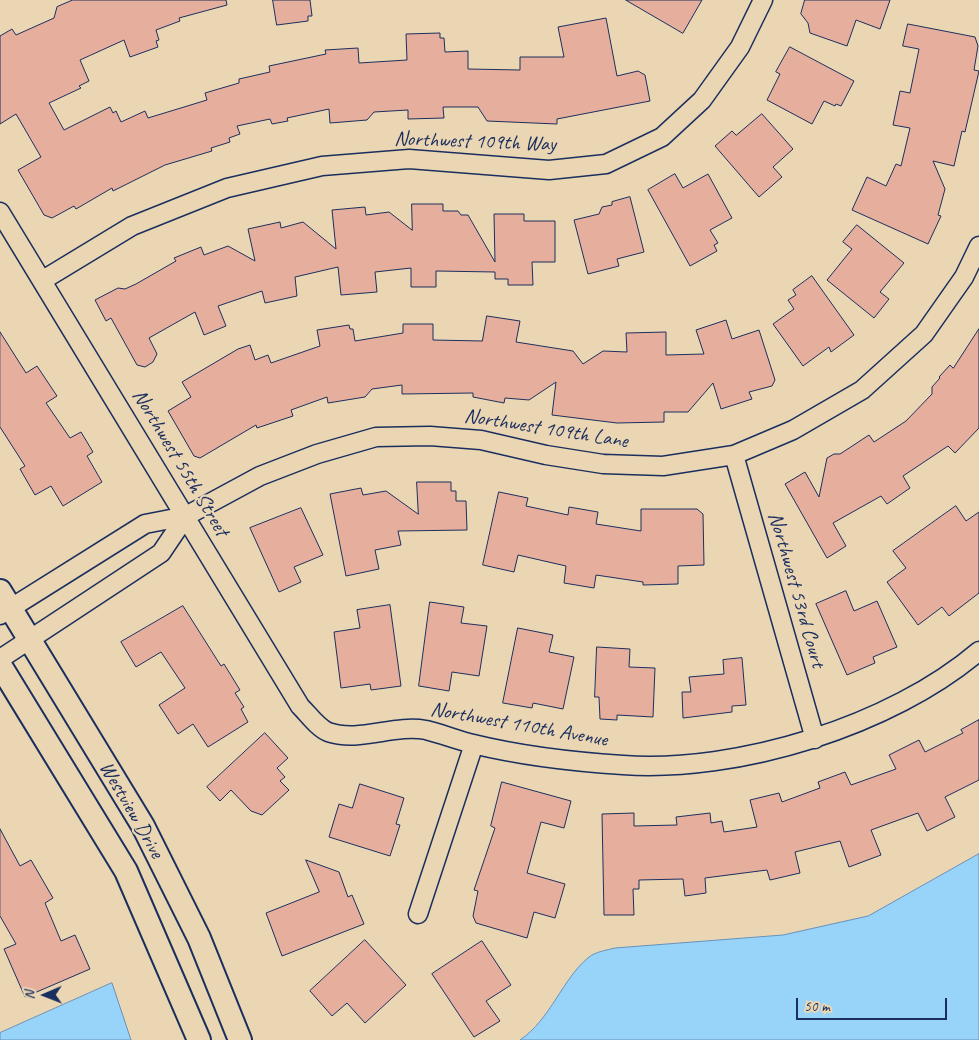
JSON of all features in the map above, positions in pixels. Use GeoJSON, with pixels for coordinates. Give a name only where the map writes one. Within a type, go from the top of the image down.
{"type":"FeatureCollection","features":[{"type":"Feature","properties":{"kind":"street","name":"Northwest 109th Way"},"geometry":{"type":"LineString","coordinates":[[42,280],[132,226],[227,188],[322,166],[409,159],[549,170],[606,164],[662,137],[702,100],[740,47],[763,0]]}},
{"type":"Feature","properties":{"kind":"street","name":"Northwest 55th Street"},"geometry":{"type":"LineString","coordinates":[[0,212],[300,706],[326,731]]}},
{"type":"Feature","properties":{"kind":"street","name":"Northwest 109th Lane"},"geometry":{"type":"LineString","coordinates":[[4,605],[145,524],[186,516],[260,476],[317,454],[376,437],[430,436],[481,440],[546,455],[603,464],[662,466],[734,455],[793,430],[862,390],[924,334],[964,277],[979,246]]}},
{"type":"Feature","properties":{"kind":"street","name":"Northwest 53rd Court"},"geometry":{"type":"LineString","coordinates":[[734,455],[814,738]]}},
{"type":"Feature","properties":{"kind":"street","name":"Northwest 109th Lane"},"geometry":{"type":"LineString","coordinates":[[0,659],[161,553],[186,516]]}},
{"type":"Feature","properties":{"kind":"street","name":"Westview Drive"},"geometry":{"type":"LineString","coordinates":[[4,605],[29,640],[143,826],[199,938],[240,1040]]}},
{"type":"Feature","properties":{"kind":"street","name":"Northwest 110th Avenue"},"geometry":{"type":"LineString","coordinates":[[326,731],[352,736],[391,730],[424,730],[474,744],[614,764],[709,764],[814,738],[889,708],[955,671],[979,651]]}},
{"type":"Feature","properties":{"kind":"street","name":"Westview Drive"},"geometry":{"type":"LineString","coordinates":[[0,665],[126,871],[199,1040]]}},
{"type":"Feature","properties":{"kind":"street"},"geometry":{"type":"LineString","coordinates":[[418,914],[474,744]]}},
{"type":"Feature","properties":{"kind":"water"},"geometry":{"type":"Polygon","coordinates":[[[979,854],[979,1040],[520,1040],[540,1021],[580,966],[589,957],[601,951],[615,948],[783,935],[868,916],[979,854]]]}},
{"type":"Feature","properties":{"kind":"water"},"geometry":{"type":"Polygon","coordinates":[[[112,983],[131,1040],[0,1040],[0,1033],[112,983]]]}},
{"type":"Feature","properties":{"kind":"building"},"geometry":{"type":"Polygon","coordinates":[[[73,0],[226,0],[227,5],[179,18],[180,21],[156,30],[159,40],[156,41],[158,47],[130,57],[124,40],[80,60],[89,81],[79,86],[81,88],[49,103],[64,130],[110,107],[113,113],[116,111],[121,122],[145,111],[148,118],[207,100],[205,93],[239,83],[239,79],[270,72],[269,66],[326,54],[325,50],[358,48],[359,63],[407,60],[406,34],[440,33],[440,38],[444,38],[445,52],[468,51],[468,69],[520,70],[520,57],[564,57],[558,27],[606,18],[617,76],[638,71],[645,75],[650,101],[557,119],[557,124],[487,121],[478,107],[443,107],[444,118],[408,119],[408,110],[374,112],[367,120],[330,123],[329,109],[287,118],[288,121],[272,124],[270,119],[237,126],[240,134],[229,138],[230,142],[211,148],[212,151],[165,165],[113,191],[112,188],[76,209],[74,206],[52,218],[44,215],[18,170],[41,157],[16,114],[0,124],[0,36],[12,29],[16,35],[54,18],[57,7],[73,0]]]}},
{"type":"Feature","properties":{"kind":"building"},"geometry":{"type":"Polygon","coordinates":[[[273,0],[310,0],[312,16],[308,16],[308,21],[277,25],[273,0]]]}},
{"type":"Feature","properties":{"kind":"building"},"geometry":{"type":"Polygon","coordinates":[[[626,0],[702,0],[683,33],[626,0]]]}},
{"type":"Feature","properties":{"kind":"building"},"geometry":{"type":"Polygon","coordinates":[[[805,0],[890,0],[880,29],[856,20],[847,46],[810,33],[808,23],[801,14],[805,0]]]}},
{"type":"Feature","properties":{"kind":"building"},"geometry":{"type":"Polygon","coordinates":[[[908,24],[975,37],[978,46],[974,70],[979,71],[965,132],[962,131],[954,166],[933,161],[945,189],[938,215],[941,216],[928,244],[852,210],[867,177],[886,186],[896,164],[901,166],[910,128],[893,125],[900,91],[910,93],[919,49],[903,46],[908,24]]]}},
{"type":"Feature","properties":{"kind":"building"},"geometry":{"type":"Polygon","coordinates":[[[790,47],[854,81],[841,106],[836,104],[835,106],[824,101],[812,124],[767,100],[780,74],[776,72],[790,47]]]}},
{"type":"Feature","properties":{"kind":"building"},"geometry":{"type":"Polygon","coordinates":[[[762,114],[793,149],[773,167],[782,177],[759,197],[715,146],[732,131],[736,135],[762,114]]]}},
{"type":"Feature","properties":{"kind":"building"},"geometry":{"type":"Polygon","coordinates":[[[675,174],[683,188],[708,174],[732,218],[710,230],[718,243],[714,245],[717,251],[690,266],[648,190],[675,174]]]}},
{"type":"Feature","properties":{"kind":"building"},"geometry":{"type":"Polygon","coordinates":[[[630,197],[644,252],[617,259],[619,266],[588,274],[574,220],[599,214],[602,207],[630,197]]]}},
{"type":"Feature","properties":{"kind":"building"},"geometry":{"type":"Polygon","coordinates":[[[412,204],[443,204],[443,211],[458,211],[461,215],[468,215],[495,262],[494,214],[524,214],[524,221],[555,221],[555,262],[532,262],[533,285],[508,285],[508,279],[495,279],[495,272],[436,271],[436,287],[411,287],[411,268],[375,272],[377,292],[341,295],[338,267],[295,277],[297,296],[265,303],[262,291],[218,306],[226,326],[204,335],[195,312],[149,338],[157,354],[153,362],[145,367],[137,365],[111,318],[106,321],[95,300],[118,288],[125,289],[136,284],[176,261],[174,258],[201,247],[204,255],[228,246],[255,261],[248,229],[280,222],[281,228],[303,222],[336,249],[332,210],[365,207],[366,215],[389,212],[412,230],[412,204]]]}},
{"type":"Feature","properties":{"kind":"building"},"geometry":{"type":"Polygon","coordinates":[[[857,225],[904,263],[880,292],[889,299],[874,318],[827,280],[852,249],[843,242],[857,225]]]}},
{"type":"Feature","properties":{"kind":"building"},"geometry":{"type":"Polygon","coordinates":[[[812,276],[854,335],[831,352],[829,347],[803,366],[773,324],[794,309],[788,300],[796,295],[793,290],[812,276]]]}},
{"type":"Feature","properties":{"kind":"building"},"geometry":{"type":"Polygon","coordinates":[[[487,316],[520,321],[516,342],[573,351],[583,364],[603,351],[627,352],[626,333],[666,332],[666,355],[704,354],[696,330],[726,320],[732,339],[759,330],[775,380],[772,386],[749,392],[752,399],[721,409],[713,383],[688,412],[664,412],[664,422],[617,423],[552,415],[556,382],[529,400],[505,398],[504,403],[473,397],[473,393],[402,394],[402,385],[372,389],[365,397],[328,403],[327,397],[291,410],[293,416],[257,428],[256,425],[200,458],[194,456],[168,411],[191,397],[182,382],[238,349],[250,345],[255,360],[268,355],[271,363],[320,346],[317,330],[349,325],[350,329],[353,329],[355,341],[403,333],[403,324],[433,324],[433,340],[482,341],[487,316]]]}},
{"type":"Feature","properties":{"kind":"building"},"geometry":{"type":"Polygon","coordinates":[[[979,329],[979,428],[955,453],[948,446],[903,476],[910,488],[887,504],[881,496],[833,523],[846,546],[827,558],[785,484],[805,472],[819,497],[827,458],[834,454],[840,454],[869,435],[874,442],[906,421],[932,394],[932,387],[939,377],[950,365],[953,368],[979,329]]]}},
{"type":"Feature","properties":{"kind":"building"},"geometry":{"type":"Polygon","coordinates":[[[0,332],[26,373],[37,366],[57,396],[46,403],[70,438],[81,432],[93,452],[87,456],[102,482],[63,506],[51,486],[35,495],[20,469],[25,466],[0,427],[0,332]]]}},
{"type":"Feature","properties":{"kind":"building"},"geometry":{"type":"Polygon","coordinates":[[[417,482],[451,482],[451,491],[456,491],[456,501],[466,501],[467,530],[398,531],[401,545],[375,550],[379,569],[346,576],[330,494],[361,488],[363,495],[386,491],[418,514],[417,482]]]}},
{"type":"Feature","properties":{"kind":"building"},"geometry":{"type":"Polygon","coordinates":[[[499,492],[528,498],[526,506],[568,515],[569,507],[598,512],[596,524],[641,531],[641,509],[697,509],[703,514],[704,565],[678,566],[678,584],[643,585],[643,582],[596,575],[594,588],[564,583],[566,566],[518,555],[514,572],[483,565],[499,492]]]}},
{"type":"Feature","properties":{"kind":"building"},"geometry":{"type":"Polygon","coordinates":[[[956,506],[966,521],[979,512],[979,593],[949,616],[942,607],[918,625],[887,582],[906,568],[893,551],[956,506]]]}},
{"type":"Feature","properties":{"kind":"building"},"geometry":{"type":"Polygon","coordinates":[[[301,508],[323,555],[294,567],[301,582],[279,592],[250,528],[301,508]]]}},
{"type":"Feature","properties":{"kind":"building"},"geometry":{"type":"Polygon","coordinates":[[[846,591],[854,611],[877,601],[897,647],[873,657],[875,663],[847,675],[816,604],[846,591]]]}},
{"type":"Feature","properties":{"kind":"building"},"geometry":{"type":"Polygon","coordinates":[[[430,602],[464,607],[461,623],[487,626],[479,676],[452,672],[449,691],[419,686],[430,602]]]}},
{"type":"Feature","properties":{"kind":"building"},"geometry":{"type":"Polygon","coordinates":[[[390,605],[401,686],[371,690],[370,684],[341,688],[334,632],[360,628],[357,610],[390,605]]]}},
{"type":"Feature","properties":{"kind":"building"},"geometry":{"type":"Polygon","coordinates":[[[183,606],[221,666],[224,664],[240,690],[235,693],[244,707],[241,709],[248,722],[208,747],[193,724],[178,734],[159,705],[185,688],[161,652],[136,667],[121,642],[183,606]]]}},
{"type":"Feature","properties":{"kind":"building"},"geometry":{"type":"Polygon","coordinates":[[[518,628],[553,635],[549,652],[574,657],[563,709],[533,703],[532,708],[503,703],[518,628]]]}},
{"type":"Feature","properties":{"kind":"building"},"geometry":{"type":"Polygon","coordinates":[[[597,647],[630,649],[629,667],[655,668],[653,717],[617,715],[617,720],[600,719],[599,697],[595,697],[597,647]]]}},
{"type":"Feature","properties":{"kind":"building"},"geometry":{"type":"Polygon","coordinates":[[[742,658],[746,705],[732,706],[732,712],[683,718],[682,692],[691,692],[689,677],[724,674],[723,660],[742,658]]]}},
{"type":"Feature","properties":{"kind":"building"},"geometry":{"type":"Polygon","coordinates":[[[979,720],[979,780],[945,797],[955,817],[927,831],[918,813],[871,830],[881,855],[849,867],[840,841],[795,852],[800,873],[770,880],[767,870],[705,878],[706,893],[685,896],[683,879],[639,880],[639,889],[633,889],[634,915],[604,915],[602,814],[634,813],[634,826],[677,825],[676,817],[710,813],[711,823],[722,821],[724,832],[757,827],[750,800],[779,793],[782,802],[820,788],[818,782],[845,772],[851,785],[896,769],[889,755],[919,740],[925,752],[963,733],[961,730],[979,720]]]}},
{"type":"Feature","properties":{"kind":"building"},"geometry":{"type":"Polygon","coordinates":[[[265,733],[288,758],[277,768],[285,777],[280,781],[289,790],[262,815],[251,811],[231,790],[220,801],[207,787],[265,733]]]}},
{"type":"Feature","properties":{"kind":"building"},"geometry":{"type":"Polygon","coordinates":[[[502,782],[571,801],[564,828],[541,822],[527,873],[565,884],[555,918],[534,912],[527,938],[476,923],[473,916],[478,891],[474,890],[495,828],[491,826],[502,782]]]}},
{"type":"Feature","properties":{"kind":"building"},"geometry":{"type":"Polygon","coordinates":[[[360,784],[404,798],[396,824],[400,825],[390,856],[329,837],[339,804],[352,808],[360,784]]]}},
{"type":"Feature","properties":{"kind":"building"},"geometry":{"type":"Polygon","coordinates":[[[0,829],[20,866],[31,860],[53,898],[45,903],[61,941],[75,935],[90,969],[25,997],[4,949],[16,944],[0,916],[0,829]]]}},
{"type":"Feature","properties":{"kind":"building"},"geometry":{"type":"Polygon","coordinates":[[[306,860],[339,872],[348,897],[352,895],[364,924],[282,956],[266,913],[319,892],[306,860]]]}},
{"type":"Feature","properties":{"kind":"building"},"geometry":{"type":"Polygon","coordinates":[[[365,940],[406,985],[365,1023],[347,1003],[332,1016],[310,991],[365,940]]]}},
{"type":"Feature","properties":{"kind":"building"},"geometry":{"type":"Polygon","coordinates":[[[482,941],[511,985],[486,1001],[500,1021],[474,1037],[432,974],[482,941]]]}}]}
